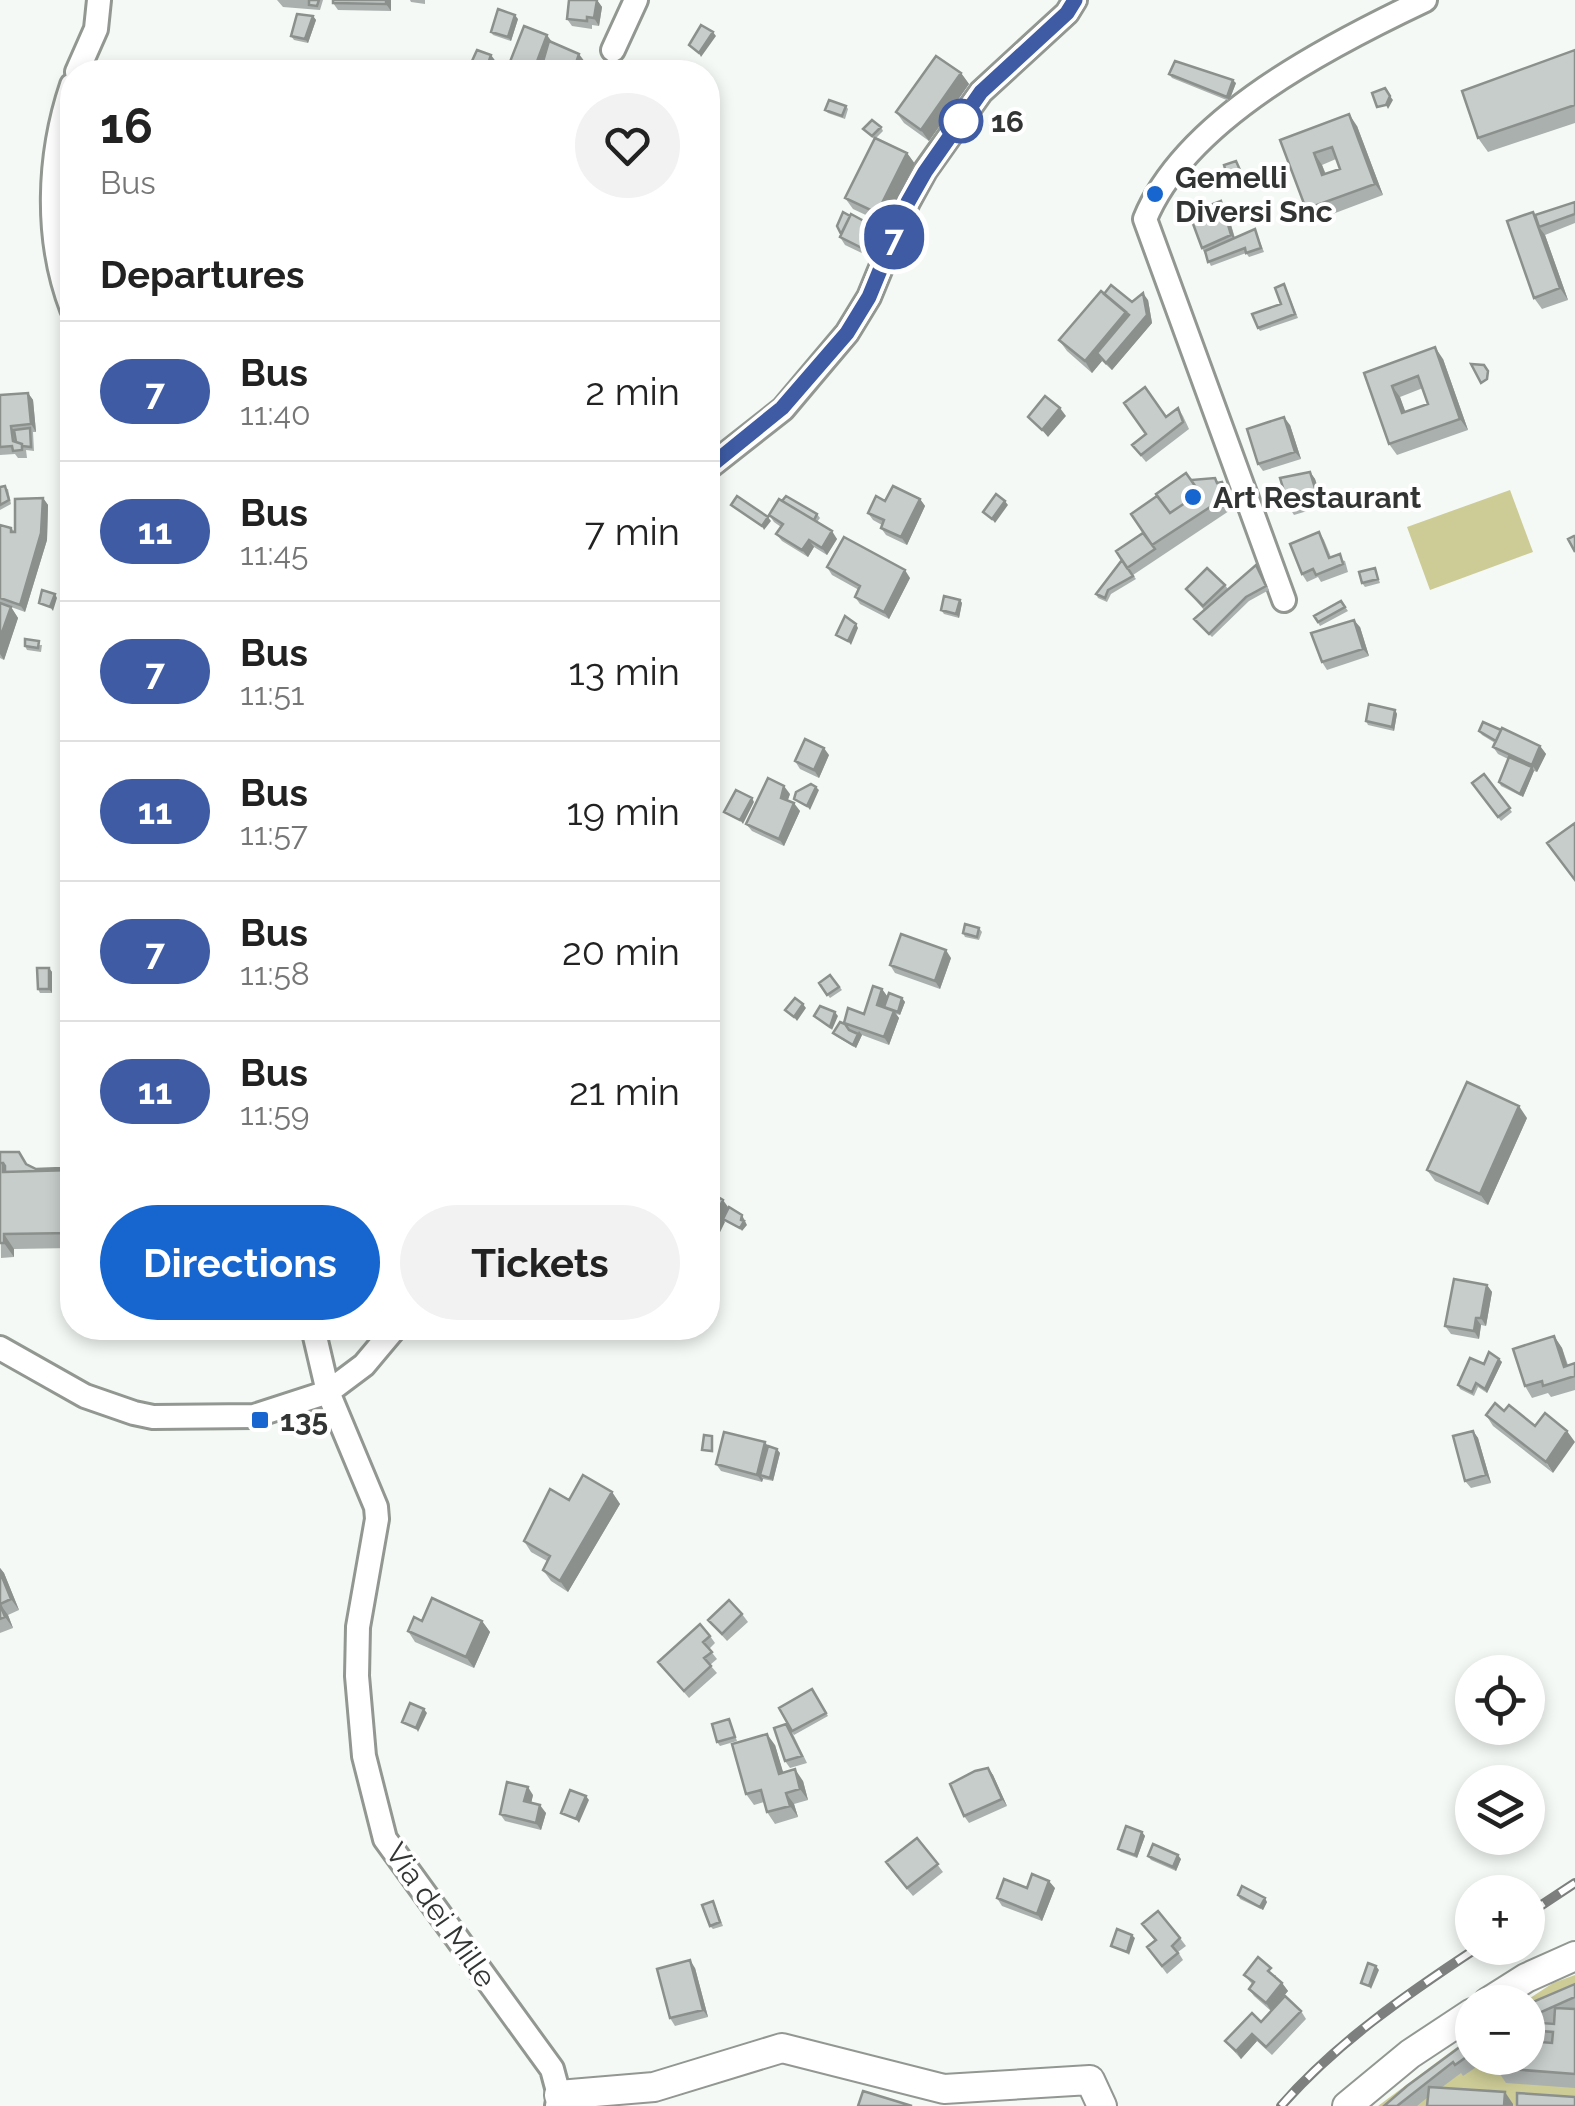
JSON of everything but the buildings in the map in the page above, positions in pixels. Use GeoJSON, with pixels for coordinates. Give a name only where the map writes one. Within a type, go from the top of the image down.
{"type":"FeatureCollection","features":[{"type":"Feature","properties":{"kind":"street"},"geometry":{"type":"LineString","coordinates":[[82,60],[96,29],[100,0]]}},
{"type":"Feature","properties":{"kind":"street"},"geometry":{"type":"LineString","coordinates":[[614,50],[636,0]]}},
{"type":"Feature","properties":{"kind":"street"},"geometry":{"type":"LineString","coordinates":[[720,458],[782,408],[847,333],[869,297],[908,202],[925,172],[981,92],[1067,13],[1075,0]]}},
{"type":"Feature","properties":{"kind":"street"},"geometry":{"type":"LineString","coordinates":[[1284,600],[1145,219],[1184,160],[1242,102],[1356,32],[1426,0]]}},
{"type":"Feature","properties":{"kind":"street"},"geometry":{"type":"LineString","coordinates":[[60,144],[52,206],[54,252],[60,271]]}},
{"type":"Feature","properties":{"kind":"street","name":"Via dei Mille"},"geometry":{"type":"LineString","coordinates":[[316,1340],[328,1392],[376,1507],[358,1627],[357,1676],[364,1756],[385,1839],[494,1992],[534,2040],[552,2069],[558,2100]]}},
{"type":"Feature","properties":{"kind":"street"},"geometry":{"type":"LineString","coordinates":[[0,1348],[85,1396],[152,1417],[254,1416],[328,1392],[364,1365],[384,1340]]}},
{"type":"Feature","properties":{"kind":"street"},"geometry":{"type":"LineString","coordinates":[[1515,1985],[1575,1956]]}},
{"type":"Feature","properties":{"kind":"street"},"geometry":{"type":"LineString","coordinates":[[1346,2106],[1410,2054],[1455,2024]]}},
{"type":"Feature","properties":{"kind":"street"},"geometry":{"type":"LineString","coordinates":[[558,2100],[654,2087],[782,2048],[944,2089],[1090,2080],[1102,2106]]}},
{"type":"Feature","properties":{"kind":"shaded area"},"geometry":{"type":"Polygon","coordinates":[[[1510,490],[1533,552],[1430,590],[1407,527],[1510,490]]]}},
{"type":"Feature","properties":{"kind":"shaded area"},"geometry":{"type":"Polygon","coordinates":[[[1575,1975],[1575,2106],[1378,2106],[1455,2049],[1455,2075],[1545,2075],[1545,1988],[1575,1975]]]}},
{"type":"Feature","properties":{"kind":"railway"},"geometry":{"type":"LineString","coordinates":[[1545,1903],[1575,1883]]}},
{"type":"Feature","properties":{"kind":"railway"},"geometry":{"type":"LineString","coordinates":[[1281,2106],[1349,2040],[1455,1963]]}},
{"type":"Feature","properties":{"kind":"bus line","name":"7"},"geometry":{"type":"LineString","coordinates":[[720,456],[782,408],[847,333],[869,297],[908,202],[925,172],[981,92],[1067,13],[1075,0]]}},
{"type":"Feature","properties":{"kind":"place","name":"16"},"geometry":{"type":"Point","coordinates":[961,121]}},
{"type":"Feature","properties":{"kind":"place","name":"Gemelli Diversi Snc"},"geometry":{"type":"Point","coordinates":[1155,194]}},
{"type":"Feature","properties":{"kind":"place","name":"Art Restaurant"},"geometry":{"type":"Point","coordinates":[1193,497]}},
{"type":"Feature","properties":{"kind":"place","name":"135"},"geometry":{"type":"Point","coordinates":[260,1420]}}]}
